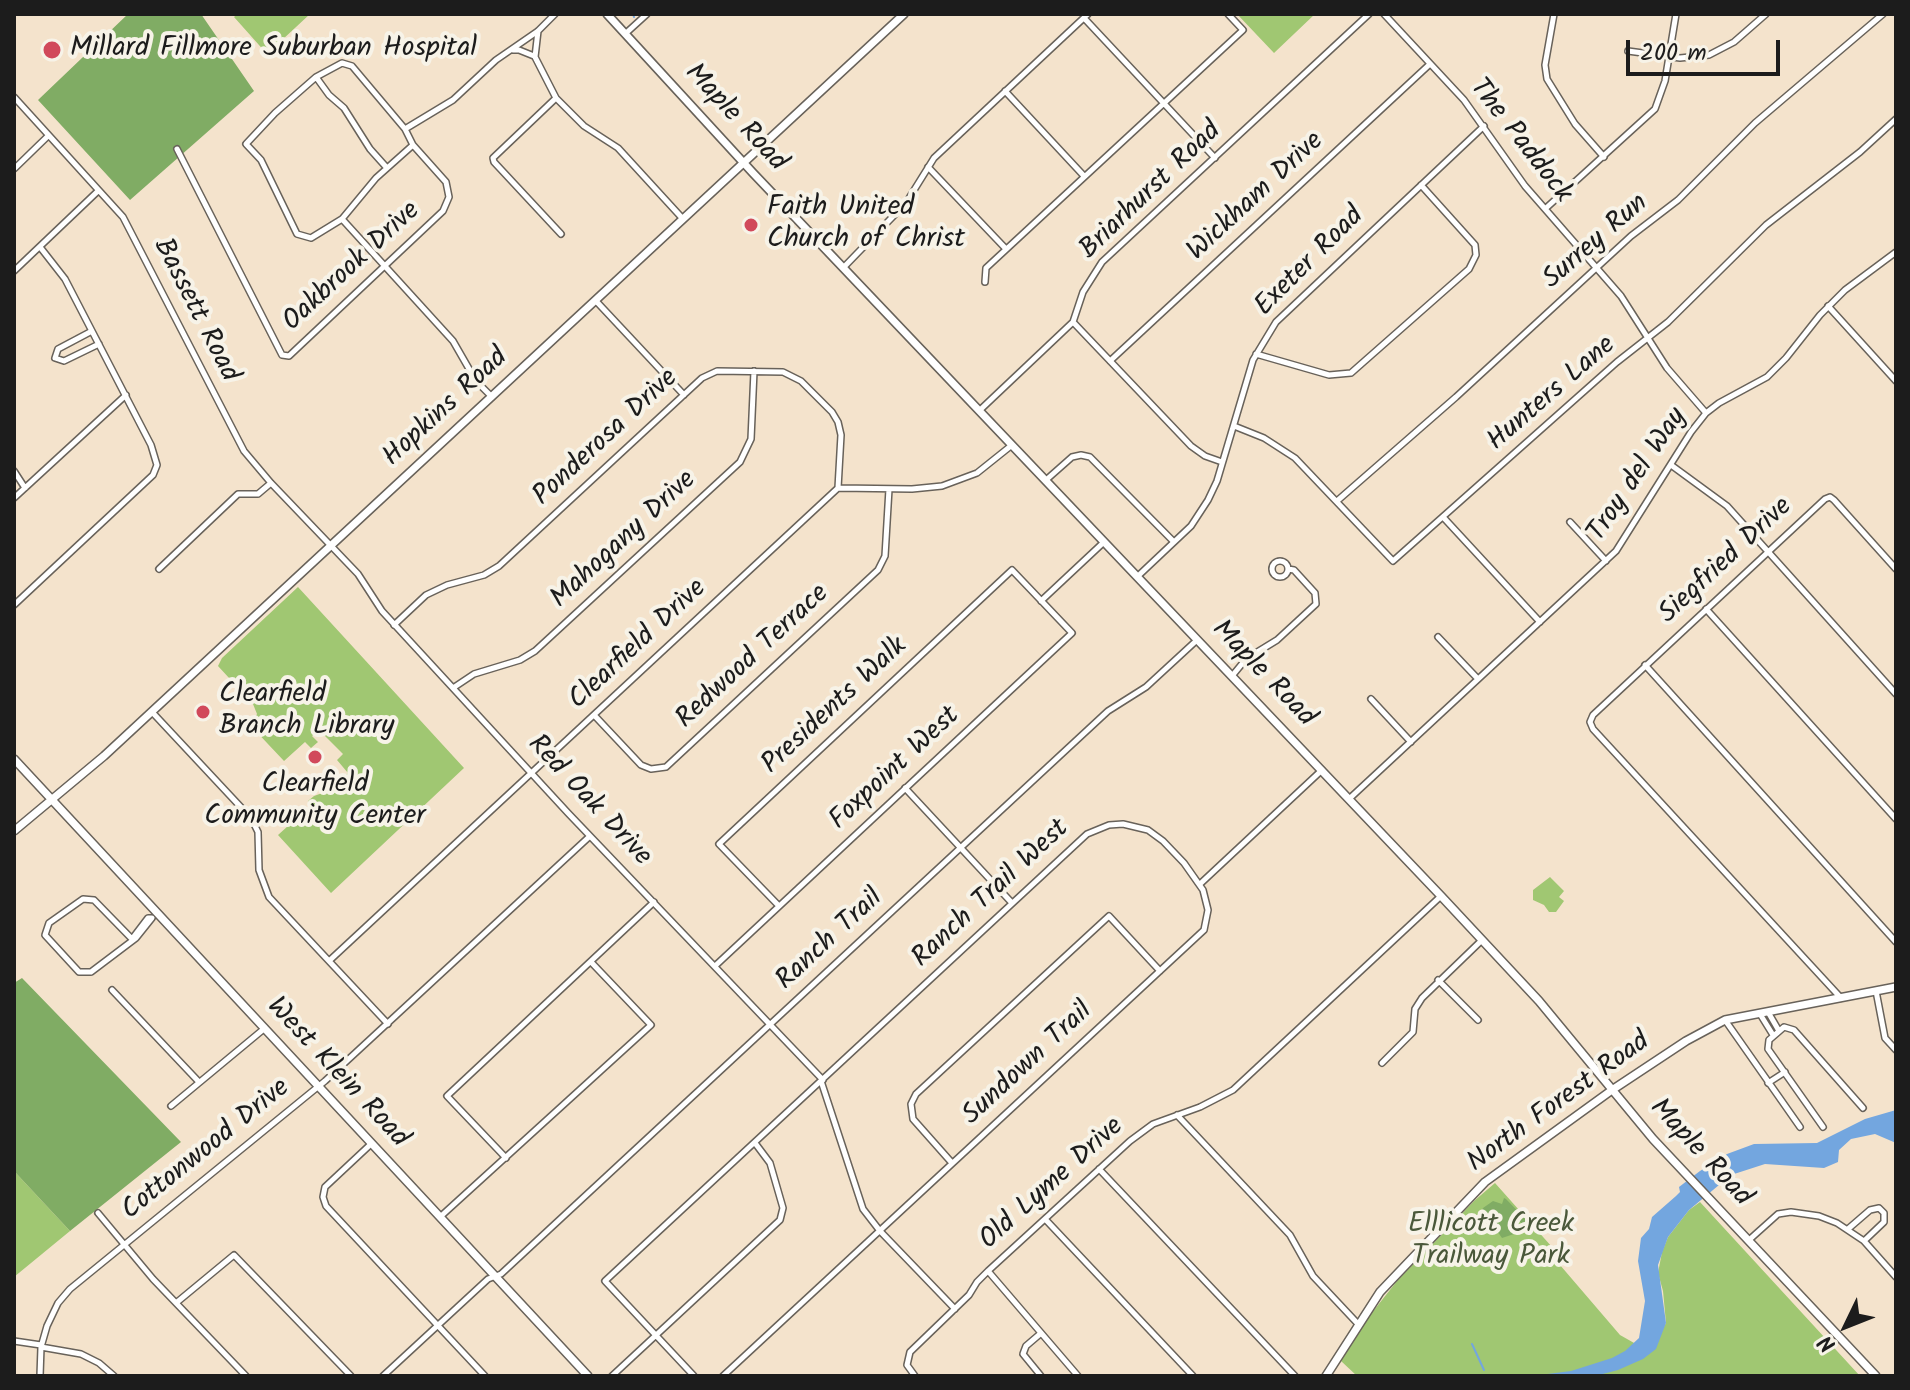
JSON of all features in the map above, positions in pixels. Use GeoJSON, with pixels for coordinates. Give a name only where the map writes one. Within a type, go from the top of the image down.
{"type":"FeatureCollection","features":[{"type":"Feature","properties":{"kind":"street"},"geometry":{"type":"LineString","coordinates":[[405,129],[444,106],[555,14]]}},
{"type":"Feature","properties":{"kind":"street","name":"Maple Road"},"geometry":{"type":"LineString","coordinates":[[607,14],[744,163],[1541,1003],[1686,1174],[1876,1376]]}},
{"type":"Feature","properties":{"kind":"street"},"geometry":{"type":"LineString","coordinates":[[625,34],[647,14]]}},
{"type":"Feature","properties":{"kind":"street","name":"Hopkins Road"},"geometry":{"type":"LineString","coordinates":[[14,831],[152,712],[904,14]]}},
{"type":"Feature","properties":{"kind":"street"},"geometry":{"type":"LineString","coordinates":[[985,282],[986,268],[1243,30],[1228,14]]}},
{"type":"Feature","properties":{"kind":"street","name":"Briarhurst Road"},"geometry":{"type":"LineString","coordinates":[[980,410],[1073,322],[1083,292],[1096,269],[1369,14]]}},
{"type":"Feature","properties":{"kind":"street","name":"The Paddock"},"geometry":{"type":"LineString","coordinates":[[1384,14],[1464,100],[1544,209],[1621,296],[1667,368],[1706,413]]}},
{"type":"Feature","properties":{"kind":"street"},"geometry":{"type":"LineString","coordinates":[[1554,14],[1545,65],[1547,79],[1575,124],[1604,157]]}},
{"type":"Feature","properties":{"kind":"street"},"geometry":{"type":"LineString","coordinates":[[1544,209],[1655,109],[1663,93],[1676,14]]}},
{"type":"Feature","properties":{"kind":"street"},"geometry":{"type":"LineString","coordinates":[[1628,51],[1669,57],[1700,57],[1734,42],[1766,14]]}},
{"type":"Feature","properties":{"kind":"street","name":"Surrey Run"},"geometry":{"type":"LineString","coordinates":[[1337,501],[1456,397],[1631,236],[1678,200],[1755,123],[1883,14]]}},
{"type":"Feature","properties":{"kind":"street"},"geometry":{"type":"LineString","coordinates":[[844,267],[906,203],[934,158],[1086,16],[1215,158]]}},
{"type":"Feature","properties":{"kind":"street"},"geometry":{"type":"LineString","coordinates":[[538,31],[535,57],[556,98],[584,126],[618,148],[683,219]]}},
{"type":"Feature","properties":{"kind":"street"},"geometry":{"type":"LineString","coordinates":[[512,50],[535,57]]}},
{"type":"Feature","properties":{"kind":"street","name":"Oakbrook Drive"},"geometry":{"type":"LineString","coordinates":[[177,149],[282,355],[289,356],[440,214],[449,197],[446,182],[352,66],[342,63],[316,77]]}},
{"type":"Feature","properties":{"kind":"street","name":"Wickham Drive"},"geometry":{"type":"LineString","coordinates":[[1110,361],[1430,64]]}},
{"type":"Feature","properties":{"kind":"street"},"geometry":{"type":"LineString","coordinates":[[387,168],[370,149],[350,116],[316,77],[246,144],[261,160],[297,234],[311,238],[342,219],[387,168],[413,145]]}},
{"type":"Feature","properties":{"kind":"street"},"geometry":{"type":"LineString","coordinates":[[1005,91],[1084,176]]}},
{"type":"Feature","properties":{"kind":"street","name":"Bassett Road"},"geometry":{"type":"LineString","coordinates":[[14,97],[123,217],[244,451],[331,546]]}},
{"type":"Feature","properties":{"kind":"street"},"geometry":{"type":"LineString","coordinates":[[556,98],[493,158],[561,234]]}},
{"type":"Feature","properties":{"kind":"street","name":"Hunters Lane"},"geometry":{"type":"LineString","coordinates":[[1234,426],[1285,450],[1393,561],[1617,362],[1668,322],[1766,225],[1860,152],[1896,119]]}},
{"type":"Feature","properties":{"kind":"street","name":"Exeter Road"},"geometry":{"type":"LineString","coordinates":[[1138,576],[1191,526],[1208,500],[1256,354],[1269,331],[1284,313],[1484,126]]}},
{"type":"Feature","properties":{"kind":"street"},"geometry":{"type":"LineString","coordinates":[[14,169],[48,136]]}},
{"type":"Feature","properties":{"kind":"street"},"geometry":{"type":"LineString","coordinates":[[928,167],[1006,249]]}},
{"type":"Feature","properties":{"kind":"street"},"geometry":{"type":"LineString","coordinates":[[1256,354],[1329,375],[1351,373],[1469,269],[1476,255],[1475,245],[1421,185]]}},
{"type":"Feature","properties":{"kind":"street"},"geometry":{"type":"LineString","coordinates":[[14,271],[98,191]]}},
{"type":"Feature","properties":{"kind":"street"},"geometry":{"type":"LineString","coordinates":[[342,219],[453,341],[476,381],[492,397]]}},
{"type":"Feature","properties":{"kind":"street"},"geometry":{"type":"LineString","coordinates":[[14,605],[156,470],[156,456],[126,395],[65,279],[40,247]]}},
{"type":"Feature","properties":{"kind":"street","name":"Troy del Way"},"geometry":{"type":"LineString","coordinates":[[1349,799],[1623,543],[1706,413],[1767,377],[1828,306],[1856,280],[1896,252]]}},
{"type":"Feature","properties":{"kind":"street"},"geometry":{"type":"LineString","coordinates":[[596,301],[684,395]]}},
{"type":"Feature","properties":{"kind":"street"},"geometry":{"type":"LineString","coordinates":[[1828,306],[1896,381]]}},
{"type":"Feature","properties":{"kind":"street"},"geometry":{"type":"LineString","coordinates":[[1073,322],[1191,446],[1205,456],[1222,462]]}},
{"type":"Feature","properties":{"kind":"street"},"geometry":{"type":"LineString","coordinates":[[92,331],[58,349],[55,358],[64,361],[99,344]]}},
{"type":"Feature","properties":{"kind":"street","name":"Ponderosa Drive"},"geometry":{"type":"LineString","coordinates":[[394,625],[426,595],[447,585],[484,575],[499,566],[711,373],[724,370],[783,372],[795,377],[834,414],[841,435],[838,488]]}},
{"type":"Feature","properties":{"kind":"street","name":"Mahogany Drive"},"geometry":{"type":"LineString","coordinates":[[453,688],[474,674],[520,660],[535,651],[740,462],[751,439],[754,371]]}},
{"type":"Feature","properties":{"kind":"street"},"geometry":{"type":"LineString","coordinates":[[14,498],[126,395]]}},
{"type":"Feature","properties":{"kind":"street"},"geometry":{"type":"LineString","coordinates":[[838,488],[927,488],[957,482],[982,470],[1013,444]]}},
{"type":"Feature","properties":{"kind":"street"},"geometry":{"type":"LineString","coordinates":[[1046,480],[1072,457],[1090,457],[1174,542]]}},
{"type":"Feature","properties":{"kind":"street"},"geometry":{"type":"LineString","coordinates":[[1671,465],[1727,506],[1896,694]]}},
{"type":"Feature","properties":{"kind":"street"},"geometry":{"type":"LineString","coordinates":[[14,471],[25,488]]}},
{"type":"Feature","properties":{"kind":"street"},"geometry":{"type":"LineString","coordinates":[[159,569],[238,494],[258,494],[271,483]]}},
{"type":"Feature","properties":{"kind":"street","name":"Clearfield Drive"},"geometry":{"type":"LineString","coordinates":[[329,961],[838,488]]}},
{"type":"Feature","properties":{"kind":"street","name":"Redwood Terrace"},"geometry":{"type":"LineString","coordinates":[[594,715],[641,765],[656,770],[666,767],[878,570],[885,556],[889,489]]}},
{"type":"Feature","properties":{"kind":"street","name":"Siegfried Drive"},"geometry":{"type":"LineString","coordinates":[[1841,998],[1593,729],[1590,722],[1593,715],[1645,665],[1830,497],[1896,569]]}},
{"type":"Feature","properties":{"kind":"street"},"geometry":{"type":"LineString","coordinates":[[1443,517],[1540,622]]}},
{"type":"Feature","properties":{"kind":"street"},"geometry":{"type":"LineString","coordinates":[[1570,522],[1606,561]]}},
{"type":"Feature","properties":{"kind":"street"},"geometry":{"type":"LineString","coordinates":[[1041,601],[1105,541]]}},
{"type":"Feature","properties":{"kind":"street","name":"Red Oak Drive"},"geometry":{"type":"LineString","coordinates":[[331,546],[358,574],[394,625],[822,1080],[858,1197],[867,1216],[955,1309]]}},
{"type":"Feature","properties":{"kind":"street"},"geometry":{"type":"LineString","coordinates":[[1232,676],[1246,659],[1277,640],[1316,604],[1315,593],[1294,570],[1288,569]]}},
{"type":"Feature","properties":{"kind":"street","name":"Presidents Walk"},"geometry":{"type":"LineString","coordinates":[[779,906],[719,844],[1012,570],[1041,601]]}},
{"type":"Feature","properties":{"kind":"street","name":"Foxpoint West"},"geometry":{"type":"LineString","coordinates":[[715,966],[1072,633],[1041,601]]}},
{"type":"Feature","properties":{"kind":"street"},"geometry":{"type":"LineString","coordinates":[[1706,609],[1896,819]]}},
{"type":"Feature","properties":{"kind":"street"},"geometry":{"type":"LineString","coordinates":[[1438,637],[1478,679]]}},
{"type":"Feature","properties":{"kind":"street","name":"Ranch Trail"},"geometry":{"type":"LineString","coordinates":[[383,1376],[494,1276],[501,1274],[1108,711],[1146,687],[1197,639]]}},
{"type":"Feature","properties":{"kind":"street"},"geometry":{"type":"LineString","coordinates":[[1645,665],[1896,942]]}},
{"type":"Feature","properties":{"kind":"street"},"geometry":{"type":"LineString","coordinates":[[1371,699],[1411,742]]}},
{"type":"Feature","properties":{"kind":"street"},"geometry":{"type":"LineString","coordinates":[[152,712],[251,818],[258,832],[259,870],[269,897],[388,1024]]}},
{"type":"Feature","properties":{"kind":"street","name":"West Klein Road"},"geometry":{"type":"LineString","coordinates":[[14,759],[154,916],[265,1028],[588,1376]]}},
{"type":"Feature","properties":{"kind":"street"},"geometry":{"type":"LineString","coordinates":[[1200,884],[1322,770]]}},
{"type":"Feature","properties":{"kind":"street"},"geometry":{"type":"LineString","coordinates":[[905,788],[1012,903]]}},
{"type":"Feature","properties":{"kind":"street","name":"Ranch Trail West"},"geometry":{"type":"LineString","coordinates":[[656,1336],[605,1281],[1087,834],[1114,824],[1132,825],[1156,835],[1176,853],[1200,884]]}},
{"type":"Feature","properties":{"kind":"street","name":"Cottonwood Drive"},"geometry":{"type":"LineString","coordinates":[[40,1376],[41,1346],[51,1317],[64,1295],[318,1087],[590,836]]}},
{"type":"Feature","properties":{"kind":"street","name":"Sundown Trail"},"geometry":{"type":"LineString","coordinates":[[723,1376],[1204,930],[1208,904],[1200,884]]}},
{"type":"Feature","properties":{"kind":"street","name":"Old Lyme Drive"},"geometry":{"type":"LineString","coordinates":[[915,1376],[907,1365],[910,1352],[955,1309],[988,1271],[1099,1169],[1146,1127],[1212,1102],[1233,1090],[1441,896]]}},
{"type":"Feature","properties":{"kind":"street"},"geometry":{"type":"LineString","coordinates":[[132,939],[94,900],[83,899],[49,923],[45,935],[79,972],[91,972],[144,930],[154,916]]}},
{"type":"Feature","properties":{"kind":"street"},"geometry":{"type":"LineString","coordinates":[[506,1158],[447,1096],[654,902]]}},
{"type":"Feature","properties":{"kind":"street"},"geometry":{"type":"LineString","coordinates":[[952,1163],[913,1119],[911,1104],[916,1094],[1109,916],[1160,971]]}},
{"type":"Feature","properties":{"kind":"street"},"geometry":{"type":"LineString","coordinates":[[1382,1063],[1413,1032],[1415,1009],[1438,980],[1481,941]]}},
{"type":"Feature","properties":{"kind":"street"},"geometry":{"type":"LineString","coordinates":[[439,1218],[651,1025],[591,962]]}},
{"type":"Feature","properties":{"kind":"street"},"geometry":{"type":"LineString","coordinates":[[1438,980],[1478,1020]]}},
{"type":"Feature","properties":{"kind":"street","name":"North Forest Road"},"geometry":{"type":"LineString","coordinates":[[1326,1376],[1380,1292],[1485,1182],[1612,1090],[1686,1041],[1725,1020],[1896,987]]}},
{"type":"Feature","properties":{"kind":"street"},"geometry":{"type":"LineString","coordinates":[[112,990],[199,1082]]}},
{"type":"Feature","properties":{"kind":"street"},"geometry":{"type":"LineString","coordinates":[[1876,991],[1885,1038],[1896,1050]]}},
{"type":"Feature","properties":{"kind":"street"},"geometry":{"type":"LineString","coordinates":[[1764,1013],[1776,1033]]}},
{"type":"Feature","properties":{"kind":"street"},"geometry":{"type":"LineString","coordinates":[[1725,1020],[1800,1127]]}},
{"type":"Feature","properties":{"kind":"street"},"geometry":{"type":"LineString","coordinates":[[1823,1127],[1768,1049],[1769,1040],[1784,1027],[1794,1030],[1863,1108]]}},
{"type":"Feature","properties":{"kind":"street"},"geometry":{"type":"LineString","coordinates":[[171,1106],[265,1028]]}},
{"type":"Feature","properties":{"kind":"street"},"geometry":{"type":"LineString","coordinates":[[1768,1083],[1785,1072]]}},
{"type":"Feature","properties":{"kind":"street"},"geometry":{"type":"LineString","coordinates":[[1177,1115],[1290,1235],[1309,1270],[1359,1325]]}},
{"type":"Feature","properties":{"kind":"street"},"geometry":{"type":"LineString","coordinates":[[612,1376],[777,1225],[783,1208],[770,1163],[755,1143]]}},
{"type":"Feature","properties":{"kind":"street"},"geometry":{"type":"LineString","coordinates":[[371,1144],[325,1187],[323,1201],[485,1376]]}},
{"type":"Feature","properties":{"kind":"street"},"geometry":{"type":"LineString","coordinates":[[1099,1169],[1295,1376]]}},
{"type":"Feature","properties":{"kind":"street"},"geometry":{"type":"LineString","coordinates":[[1848,1230],[1870,1210],[1879,1208],[1884,1213],[1884,1222],[1864,1241]]}},
{"type":"Feature","properties":{"kind":"street"},"geometry":{"type":"LineString","coordinates":[[1749,1240],[1770,1219],[1784,1212],[1819,1216],[1864,1241],[1896,1277]]}},
{"type":"Feature","properties":{"kind":"street"},"geometry":{"type":"LineString","coordinates":[[98,1213],[176,1303],[246,1376]]}},
{"type":"Feature","properties":{"kind":"street"},"geometry":{"type":"LineString","coordinates":[[1045,1219],[1193,1376]]}},
{"type":"Feature","properties":{"kind":"street"},"geometry":{"type":"LineString","coordinates":[[176,1303],[234,1255],[351,1376]]}},
{"type":"Feature","properties":{"kind":"street"},"geometry":{"type":"LineString","coordinates":[[988,1271],[1021,1306],[1040,1334],[1076,1375]]}},
{"type":"Feature","properties":{"kind":"street"},"geometry":{"type":"LineString","coordinates":[[1040,1334],[1026,1346],[1023,1354],[1041,1376]]}},
{"type":"Feature","properties":{"kind":"street"},"geometry":{"type":"LineString","coordinates":[[656,1336],[694,1376]]}},
{"type":"Feature","properties":{"kind":"street"},"geometry":{"type":"LineString","coordinates":[[14,1341],[81,1354],[99,1363],[114,1376]]}},
{"type":"Feature","properties":{"kind":"green space"},"geometry":{"type":"Polygon","coordinates":[[[128,14],[201,14],[254,91],[130,200],[38,100],[128,14]]]}},
{"type":"Feature","properties":{"kind":"green space"},"geometry":{"type":"Polygon","coordinates":[[[237,14],[310,14],[267,54],[234,17],[237,14]]]}},
{"type":"Feature","properties":{"kind":"green space"},"geometry":{"type":"Polygon","coordinates":[[[1237,14],[1315,14],[1274,53],[1237,14]]]}},
{"type":"Feature","properties":{"kind":"green space"},"geometry":{"type":"Polygon","coordinates":[[[298,587],[464,768],[331,893],[278,835],[309,807],[308,801],[348,773],[337,760],[343,754],[319,730],[312,736],[318,742],[311,748],[305,742],[284,761],[251,726],[257,714],[253,704],[218,666],[222,658],[298,587]]]}},
{"type":"Feature","properties":{"kind":"green space"},"geometry":{"type":"Polygon","coordinates":[[[1550,877],[1564,891],[1559,897],[1564,901],[1556,912],[1549,912],[1544,905],[1533,900],[1533,890],[1550,877]]]}},
{"type":"Feature","properties":{"kind":"green space"},"geometry":{"type":"Polygon","coordinates":[[[22,978],[181,1142],[70,1231],[14,1171],[14,983],[22,978]]]}},
{"type":"Feature","properties":{"kind":"green space"},"geometry":{"type":"Polygon","coordinates":[[[14,1171],[70,1231],[14,1277],[14,1171]]]}},
{"type":"Feature","properties":{"kind":"green space","name":"Elllicott Creek Trailway Park"},"geometry":{"type":"Polygon","coordinates":[[[1495,1183],[1560,1256],[1554,1258],[1620,1335],[1650,1352],[1666,1323],[1658,1273],[1662,1252],[1668,1237],[1689,1210],[1700,1202],[1860,1376],[1357,1376],[1341,1361],[1367,1319],[1397,1281],[1495,1183]]]}},
{"type":"Feature","properties":{"kind":"green space"},"geometry":{"type":"Polygon","coordinates":[[[1504,1198],[1534,1228],[1521,1223],[1513,1212],[1519,1224],[1517,1233],[1502,1238],[1495,1228],[1495,1221],[1483,1221],[1480,1215],[1483,1208],[1493,1201],[1502,1204],[1504,1198]]]}},
{"type":"Feature","properties":{"kind":"water"},"geometry":{"type":"Polygon","coordinates":[[[1896,1110],[1896,1143],[1875,1134],[1851,1139],[1839,1150],[1838,1162],[1824,1168],[1765,1164],[1731,1175],[1689,1210],[1668,1237],[1658,1265],[1666,1323],[1656,1349],[1643,1359],[1595,1376],[1532,1376],[1571,1371],[1612,1358],[1639,1338],[1645,1301],[1638,1261],[1641,1238],[1649,1229],[1652,1217],[1680,1192],[1679,1187],[1700,1171],[1727,1154],[1754,1144],[1817,1143],[1865,1119],[1896,1110]]]}},
{"type":"Feature","properties":{"kind":"waterway"},"geometry":{"type":"LineString","coordinates":[[1472,1344],[1484,1370]]}},
{"type":"Feature","properties":{"kind":"place","name":"Millard Fillmore Suburban Hospital"},"geometry":{"type":"Point","coordinates":[52,50]}},
{"type":"Feature","properties":{"kind":"place","name":"Faith United Church of Christ"},"geometry":{"type":"Point","coordinates":[751,225]}},
{"type":"Feature","properties":{"kind":"place","name":"Clearfield Branch Library"},"geometry":{"type":"Point","coordinates":[203,712]}},
{"type":"Feature","properties":{"kind":"place","name":"Clearfield Community Center"},"geometry":{"type":"Point","coordinates":[315,757]}}]}
